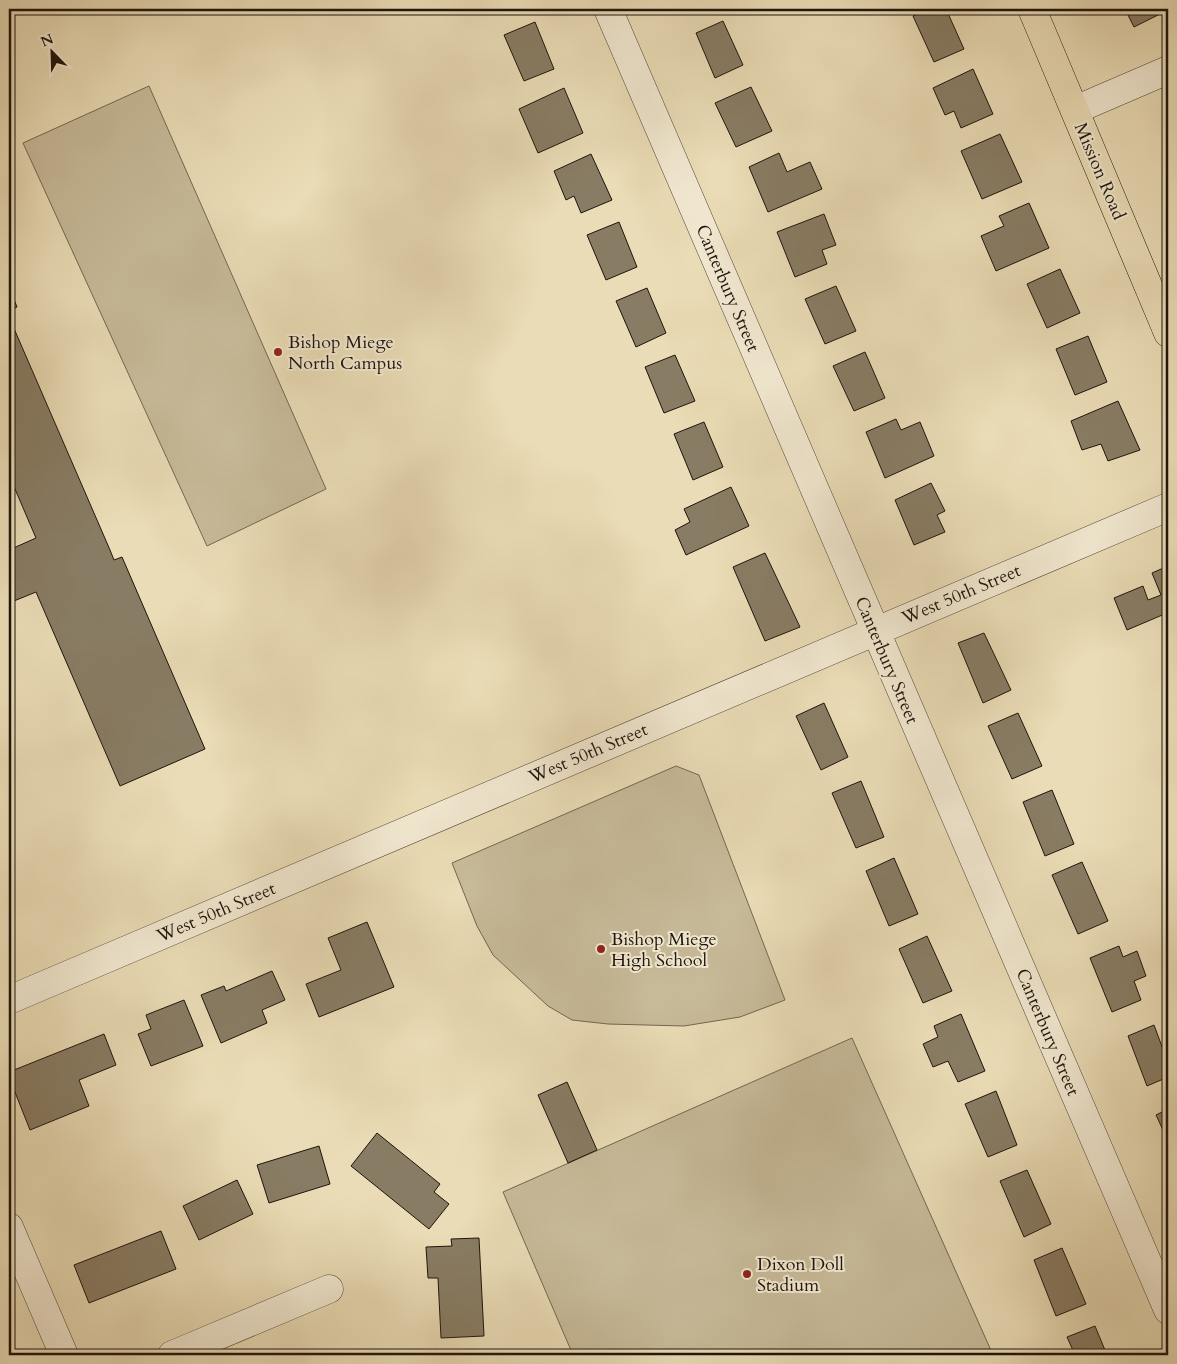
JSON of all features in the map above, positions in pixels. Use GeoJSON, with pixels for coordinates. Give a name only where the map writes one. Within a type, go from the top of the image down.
{"type":"FeatureCollection","features":[{"type":"Feature","properties":{"kind":"main road","name":"Mission Road"},"geometry":{"type":"LineString","coordinates":[[1032,9],[1168,332]]}},
{"type":"Feature","properties":{"kind":"street","name":"Canterbury Street"},"geometry":{"type":"LineString","coordinates":[[608,9],[1168,1310]]}},
{"type":"Feature","properties":{"kind":"street"},"geometry":{"type":"LineString","coordinates":[[1075,110],[1168,70]]}},
{"type":"Feature","properties":{"kind":"street","name":"West 50th Street"},"geometry":{"type":"LineString","coordinates":[[9,1000],[1168,507]]}},
{"type":"Feature","properties":{"kind":"street"},"geometry":{"type":"LineString","coordinates":[[9,1227],[64,1355]]}},
{"type":"Feature","properties":{"kind":"street"},"geometry":{"type":"LineString","coordinates":[[172,1355],[329,1288]]}},
{"type":"Feature","properties":{"kind":"shaded area"},"geometry":{"type":"Polygon","coordinates":[[[149,86],[326,489],[207,546],[23,143],[149,86]]]}},
{"type":"Feature","properties":{"kind":"shaded area"},"geometry":{"type":"Polygon","coordinates":[[[676,766],[699,775],[785,1000],[740,1017],[684,1026],[608,1024],[572,1020],[548,1006],[493,955],[477,926],[452,863],[676,766]]]}},
{"type":"Feature","properties":{"kind":"shaded area","name":"Dixon Doll Stadium"},"geometry":{"type":"Polygon","coordinates":[[[852,1038],[993,1355],[573,1355],[503,1192],[852,1038]]]}},
{"type":"Feature","properties":{"kind":"building"},"geometry":{"type":"Polygon","coordinates":[[[493,9],[507,9],[495,14],[493,9]]]}},
{"type":"Feature","properties":{"kind":"building"},"geometry":{"type":"Polygon","coordinates":[[[929,9],[946,9],[964,49],[934,62],[913,16],[929,9]]]}},
{"type":"Feature","properties":{"kind":"building"},"geometry":{"type":"Polygon","coordinates":[[[1125,9],[1168,9],[1168,23],[1164,12],[1134,27],[1125,9]]]}},
{"type":"Feature","properties":{"kind":"building"},"geometry":{"type":"Polygon","coordinates":[[[723,21],[743,65],[715,78],[696,33],[723,21]]]}},
{"type":"Feature","properties":{"kind":"building"},"geometry":{"type":"Polygon","coordinates":[[[535,22],[554,69],[524,81],[504,35],[535,22]]]}},
{"type":"Feature","properties":{"kind":"building"},"geometry":{"type":"Polygon","coordinates":[[[973,69],[993,114],[961,128],[954,111],[945,115],[933,88],[973,69]]]}},
{"type":"Feature","properties":{"kind":"building"},"geometry":{"type":"Polygon","coordinates":[[[751,87],[772,131],[736,147],[715,103],[751,87]]]}},
{"type":"Feature","properties":{"kind":"building"},"geometry":{"type":"Polygon","coordinates":[[[564,88],[583,133],[538,153],[519,109],[564,88]]]}},
{"type":"Feature","properties":{"kind":"building"},"geometry":{"type":"Polygon","coordinates":[[[1000,134],[1022,182],[982,199],[961,151],[1000,134]]]}},
{"type":"Feature","properties":{"kind":"building"},"geometry":{"type":"Polygon","coordinates":[[[779,153],[787,172],[810,162],[822,189],[768,212],[749,167],[779,153]]]}},
{"type":"Feature","properties":{"kind":"building"},"geometry":{"type":"Polygon","coordinates":[[[591,154],[612,200],[581,213],[574,196],[566,200],[554,171],[591,154]]]}},
{"type":"Feature","properties":{"kind":"building"},"geometry":{"type":"Polygon","coordinates":[[[1029,203],[1049,248],[996,271],[981,236],[1004,226],[999,216],[1029,203]]]}},
{"type":"Feature","properties":{"kind":"building"},"geometry":{"type":"Polygon","coordinates":[[[824,214],[836,245],[822,250],[827,264],[795,277],[777,232],[824,214]]]}},
{"type":"Feature","properties":{"kind":"building"},"geometry":{"type":"Polygon","coordinates":[[[619,222],[637,267],[606,280],[587,235],[619,222]]]}},
{"type":"Feature","properties":{"kind":"building"},"geometry":{"type":"Polygon","coordinates":[[[1060,269],[1080,313],[1047,328],[1027,284],[1060,269]]]}},
{"type":"Feature","properties":{"kind":"building"},"geometry":{"type":"Polygon","coordinates":[[[836,286],[856,331],[825,344],[805,299],[836,286]]]}},
{"type":"Feature","properties":{"kind":"building"},"geometry":{"type":"Polygon","coordinates":[[[9,287],[17,307],[9,311],[9,287]]]}},
{"type":"Feature","properties":{"kind":"building"},"geometry":{"type":"Polygon","coordinates":[[[647,288],[666,333],[636,347],[616,301],[647,288]]]}},
{"type":"Feature","properties":{"kind":"building"},"geometry":{"type":"Polygon","coordinates":[[[9,317],[114,560],[122,557],[205,749],[120,786],[36,592],[9,603],[9,550],[36,538],[9,475],[9,317]]]}},
{"type":"Feature","properties":{"kind":"building"},"geometry":{"type":"Polygon","coordinates":[[[1088,336],[1107,382],[1075,395],[1056,349],[1088,336]]]}},
{"type":"Feature","properties":{"kind":"building"},"geometry":{"type":"Polygon","coordinates":[[[865,352],[885,398],[854,411],[833,366],[865,352]]]}},
{"type":"Feature","properties":{"kind":"building"},"geometry":{"type":"Polygon","coordinates":[[[675,355],[695,401],[664,413],[645,367],[675,355]]]}},
{"type":"Feature","properties":{"kind":"building"},"geometry":{"type":"Polygon","coordinates":[[[1118,401],[1140,450],[1108,461],[1101,444],[1082,450],[1071,421],[1118,401]]]}},
{"type":"Feature","properties":{"kind":"building"},"geometry":{"type":"Polygon","coordinates":[[[896,419],[901,430],[920,422],[934,456],[885,478],[866,432],[896,419]]]}},
{"type":"Feature","properties":{"kind":"building"},"geometry":{"type":"Polygon","coordinates":[[[704,422],[723,467],[693,480],[674,434],[704,422]]]}},
{"type":"Feature","properties":{"kind":"building"},"geometry":{"type":"Polygon","coordinates":[[[931,483],[945,511],[937,515],[945,532],[914,545],[895,500],[931,483]]]}},
{"type":"Feature","properties":{"kind":"building"},"geometry":{"type":"Polygon","coordinates":[[[731,487],[749,526],[686,555],[675,530],[690,522],[684,509],[731,487]]]}},
{"type":"Feature","properties":{"kind":"building"},"geometry":{"type":"Polygon","coordinates":[[[765,553],[800,627],[765,641],[733,567],[765,553]]]}},
{"type":"Feature","properties":{"kind":"building"},"geometry":{"type":"Polygon","coordinates":[[[1168,566],[1168,615],[1167,613],[1127,630],[1114,598],[1143,586],[1148,600],[1161,595],[1152,573],[1168,566]]]}},
{"type":"Feature","properties":{"kind":"building"},"geometry":{"type":"Polygon","coordinates":[[[984,633],[1011,690],[983,703],[958,643],[984,633]]]}},
{"type":"Feature","properties":{"kind":"building"},"geometry":{"type":"Polygon","coordinates":[[[824,703],[848,757],[821,770],[796,716],[824,703]]]}},
{"type":"Feature","properties":{"kind":"building"},"geometry":{"type":"Polygon","coordinates":[[[1018,713],[1042,766],[1012,779],[988,726],[1018,713]]]}},
{"type":"Feature","properties":{"kind":"building"},"geometry":{"type":"Polygon","coordinates":[[[861,781],[884,837],[856,848],[832,793],[861,781]]]}},
{"type":"Feature","properties":{"kind":"building"},"geometry":{"type":"Polygon","coordinates":[[[1052,790],[1074,844],[1045,856],[1023,802],[1052,790]]]}},
{"type":"Feature","properties":{"kind":"building"},"geometry":{"type":"Polygon","coordinates":[[[894,858],[918,914],[889,926],[866,871],[894,858]]]}},
{"type":"Feature","properties":{"kind":"building"},"geometry":{"type":"Polygon","coordinates":[[[1082,862],[1108,921],[1078,934],[1052,875],[1082,862]]]}},
{"type":"Feature","properties":{"kind":"building"},"geometry":{"type":"Polygon","coordinates":[[[367,922],[394,987],[319,1017],[306,984],[341,970],[328,938],[367,922]]]}},
{"type":"Feature","properties":{"kind":"building"},"geometry":{"type":"Polygon","coordinates":[[[927,936],[952,991],[923,1003],[899,949],[927,936]]]}},
{"type":"Feature","properties":{"kind":"building"},"geometry":{"type":"Polygon","coordinates":[[[1119,946],[1123,957],[1137,951],[1146,976],[1134,981],[1141,1000],[1112,1012],[1090,958],[1119,946]]]}},
{"type":"Feature","properties":{"kind":"building"},"geometry":{"type":"Polygon","coordinates":[[[272,971],[285,1000],[262,1010],[267,1023],[221,1043],[201,995],[224,986],[226,991],[272,971]]]}},
{"type":"Feature","properties":{"kind":"building"},"geometry":{"type":"Polygon","coordinates":[[[184,1000],[203,1046],[151,1066],[138,1034],[151,1029],[146,1015],[184,1000]]]}},
{"type":"Feature","properties":{"kind":"building"},"geometry":{"type":"Polygon","coordinates":[[[961,1014],[985,1071],[958,1082],[948,1061],[933,1067],[923,1044],[938,1037],[934,1026],[961,1014]]]}},
{"type":"Feature","properties":{"kind":"building"},"geometry":{"type":"Polygon","coordinates":[[[1154,1025],[1168,1063],[1168,1077],[1147,1086],[1128,1036],[1154,1025]]]}},
{"type":"Feature","properties":{"kind":"building"},"geometry":{"type":"Polygon","coordinates":[[[104,1034],[116,1065],[79,1080],[89,1106],[30,1130],[9,1077],[9,1072],[104,1034]]]}},
{"type":"Feature","properties":{"kind":"building"},"geometry":{"type":"Polygon","coordinates":[[[567,1082],[597,1150],[568,1163],[538,1095],[567,1082]]]}},
{"type":"Feature","properties":{"kind":"building"},"geometry":{"type":"Polygon","coordinates":[[[996,1091],[1017,1145],[988,1157],[965,1104],[996,1091]]]}},
{"type":"Feature","properties":{"kind":"building"},"geometry":{"type":"Polygon","coordinates":[[[1168,1109],[1168,1141],[1156,1115],[1168,1109]]]}},
{"type":"Feature","properties":{"kind":"building"},"geometry":{"type":"Polygon","coordinates":[[[377,1133],[440,1184],[434,1192],[449,1204],[429,1229],[351,1166],[377,1133]]]}},
{"type":"Feature","properties":{"kind":"building"},"geometry":{"type":"Polygon","coordinates":[[[319,1146],[330,1184],[269,1203],[257,1165],[319,1146]]]}},
{"type":"Feature","properties":{"kind":"building"},"geometry":{"type":"Polygon","coordinates":[[[1027,1170],[1051,1224],[1024,1237],[1000,1181],[1027,1170]]]}},
{"type":"Feature","properties":{"kind":"building"},"geometry":{"type":"Polygon","coordinates":[[[237,1180],[253,1214],[199,1240],[183,1206],[237,1180]]]}},
{"type":"Feature","properties":{"kind":"building"},"geometry":{"type":"Polygon","coordinates":[[[161,1231],[176,1269],[89,1303],[74,1265],[161,1231]]]}},
{"type":"Feature","properties":{"kind":"building"},"geometry":{"type":"Polygon","coordinates":[[[479,1238],[484,1336],[441,1338],[438,1278],[428,1278],[426,1247],[452,1246],[451,1239],[479,1238]]]}},
{"type":"Feature","properties":{"kind":"building"},"geometry":{"type":"Polygon","coordinates":[[[1062,1248],[1086,1304],[1056,1316],[1034,1260],[1062,1248]]]}},
{"type":"Feature","properties":{"kind":"building"},"geometry":{"type":"Polygon","coordinates":[[[1095,1326],[1107,1355],[1075,1355],[1067,1337],[1095,1326]]]}},
{"type":"Feature","properties":{"kind":"building"},"geometry":{"type":"Polygon","coordinates":[[[436,1349],[439,1355],[424,1355],[436,1349]]]}},
{"type":"Feature","properties":{"kind":"place","name":"Bishop Miege North Campus"},"geometry":{"type":"Point","coordinates":[278,352]}},
{"type":"Feature","properties":{"kind":"place","name":"Bishop Miege High School"},"geometry":{"type":"Point","coordinates":[601,949]}},
{"type":"Feature","properties":{"kind":"place","name":"Dixon Doll Stadium"},"geometry":{"type":"Point","coordinates":[747,1274]}}]}
